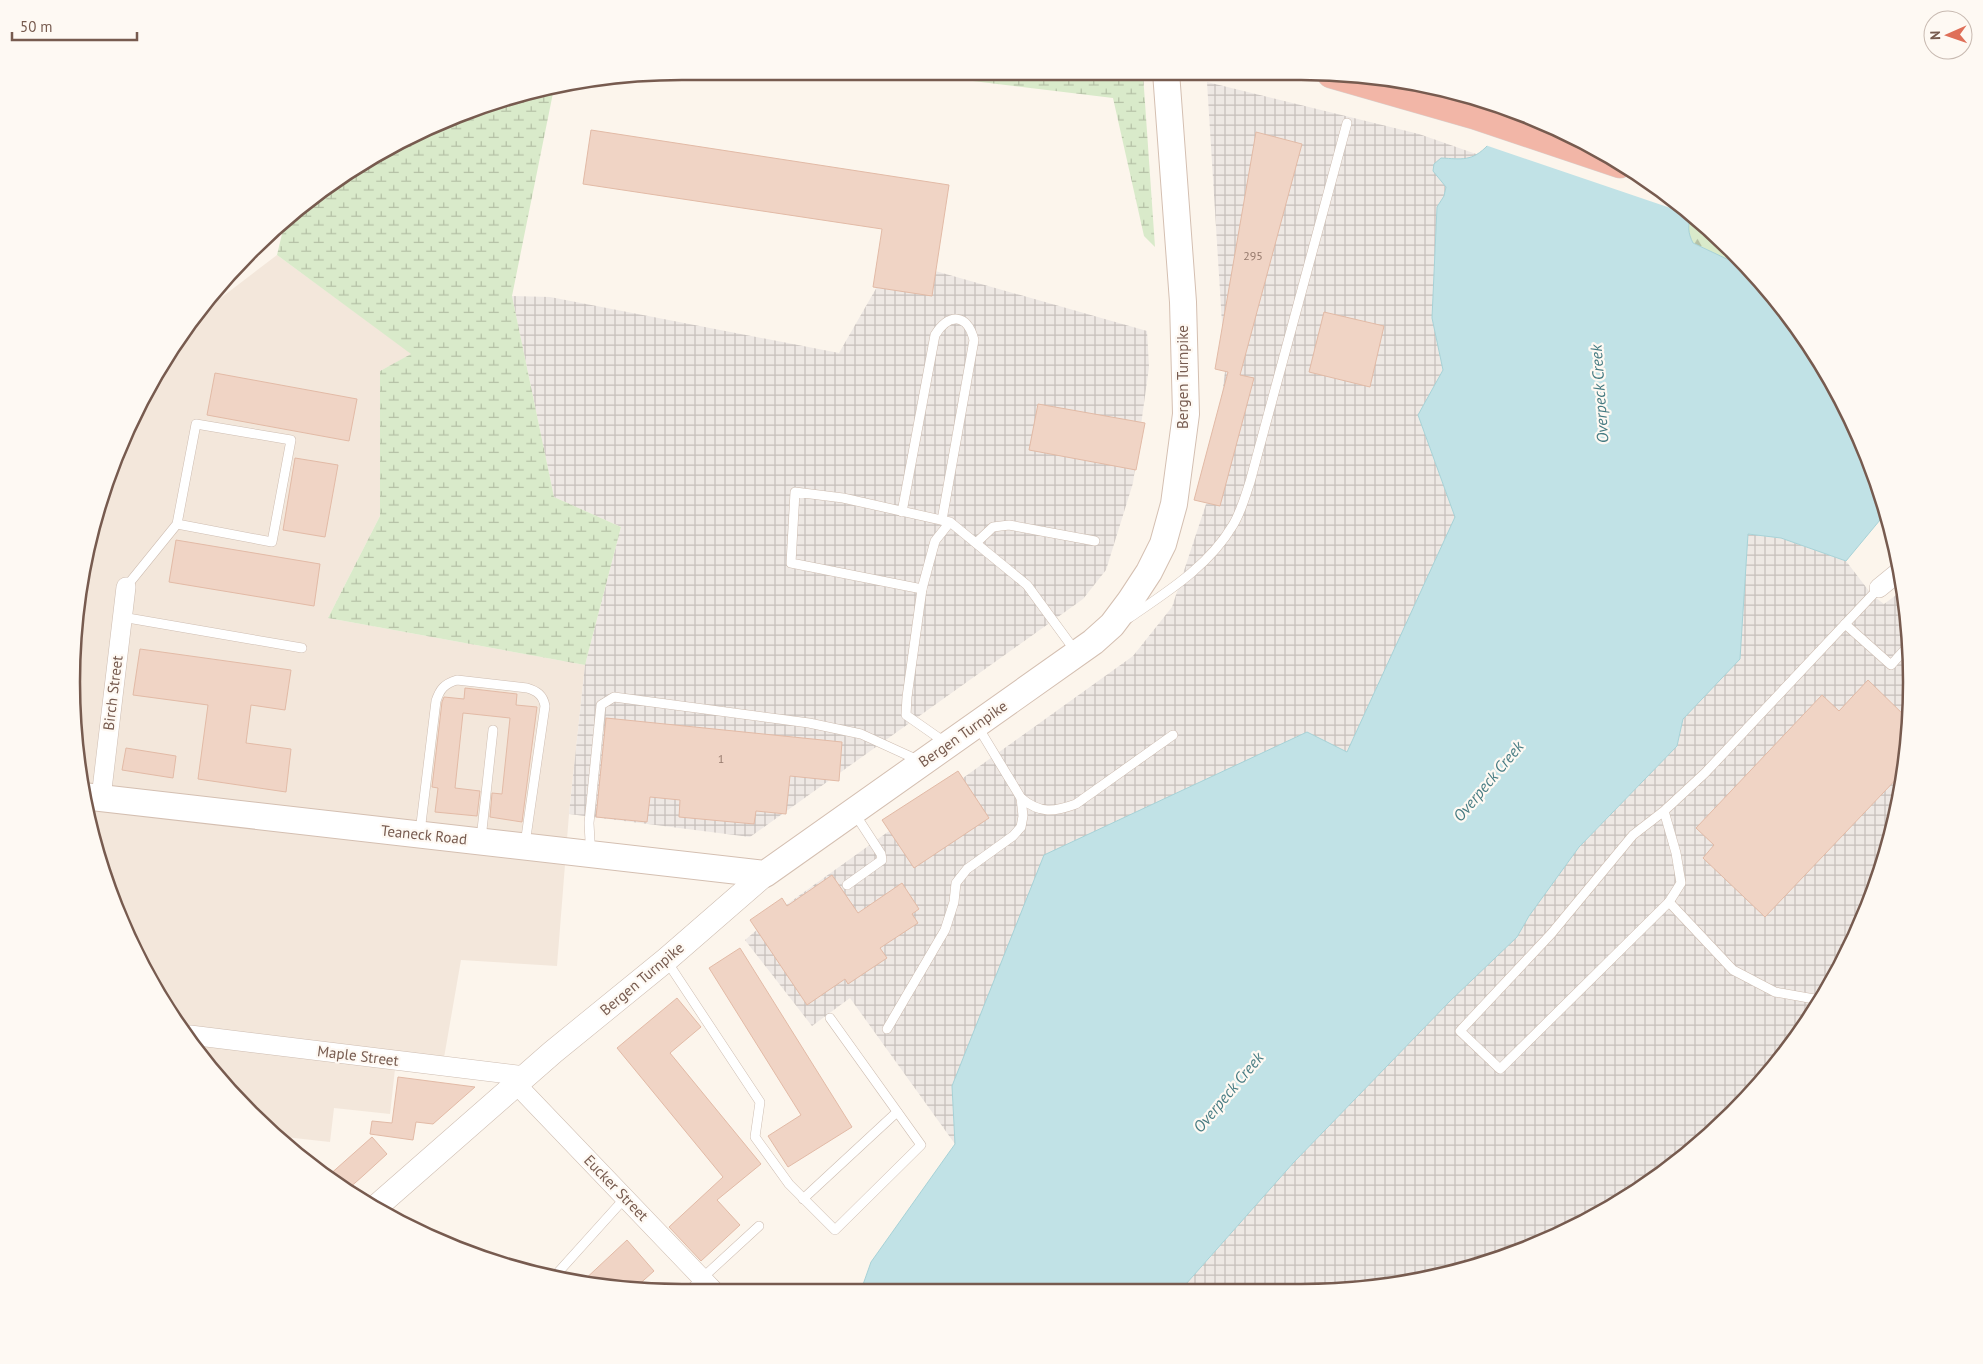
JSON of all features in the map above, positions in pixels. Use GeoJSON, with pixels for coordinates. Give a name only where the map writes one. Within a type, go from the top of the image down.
{"type":"FeatureCollection","features":[{"type":"Feature","properties":{"kind":"highway"},"geometry":{"type":"LineString","coordinates":[[1365,83],[1474,114],[1586,152]]}},
{"type":"Feature","properties":{"kind":"main road","name":"Bergen Turnpike"},"geometry":{"type":"LineString","coordinates":[[765,874],[1083,650],[1112,625],[1150,572],[1163,544],[1174,504],[1186,414],[1183,302],[1167,81]]}},
{"type":"Feature","properties":{"kind":"main road","name":"Teaneck Road"},"geometry":{"type":"LineString","coordinates":[[92,797],[765,874]]}},
{"type":"Feature","properties":{"kind":"street"},"geometry":{"type":"LineString","coordinates":[[1879,588],[1893,576]]}},
{"type":"Feature","properties":{"kind":"street","name":"Birch Street"},"geometry":{"type":"LineString","coordinates":[[92,797],[126,587]]}},
{"type":"Feature","properties":{"kind":"street","name":"Bergen Turnpike"},"geometry":{"type":"LineString","coordinates":[[381,1203],[521,1080],[666,960],[765,874]]}},
{"type":"Feature","properties":{"kind":"street","name":"Maple Street"},"geometry":{"type":"LineString","coordinates":[[195,1036],[521,1080]]}},
{"type":"Feature","properties":{"kind":"street","name":"Eucker Street"},"geometry":{"type":"LineString","coordinates":[[521,1080],[625,1198],[708,1284]]}},
{"type":"Feature","properties":{"kind":"lane"},"geometry":{"type":"LineString","coordinates":[[922,589],[791,563],[795,492],[843,498],[946,521],[1027,585],[1083,650],[1168,592],[1198,568],[1225,538],[1239,513],[1250,482],[1347,123]]}},
{"type":"Feature","properties":{"kind":"lane"},"geometry":{"type":"LineString","coordinates":[[902,512],[935,334],[943,323],[952,319],[963,320],[971,328],[974,340],[946,521],[935,541],[922,589],[906,697],[906,715],[948,744]]}},
{"type":"Feature","properties":{"kind":"lane"},"geometry":{"type":"LineString","coordinates":[[126,587],[177,524],[196,424],[291,440],[272,542],[177,524]]}},
{"type":"Feature","properties":{"kind":"lane"},"geometry":{"type":"LineString","coordinates":[[976,544],[993,527],[1010,525],[1095,541]]}},
{"type":"Feature","properties":{"kind":"lane"},"geometry":{"type":"LineString","coordinates":[[1664,811],[1676,853],[1681,883],[1669,902],[1500,1069],[1460,1031],[1551,934],[1633,835],[1664,811],[1705,773],[1879,588]]}},
{"type":"Feature","properties":{"kind":"lane"},"geometry":{"type":"LineString","coordinates":[[122,617],[302,648]]}},
{"type":"Feature","properties":{"kind":"lane"},"geometry":{"type":"LineString","coordinates":[[1845,624],[1891,665],[1902,652]]}},
{"type":"Feature","properties":{"kind":"lane"},"geometry":{"type":"LineString","coordinates":[[420,835],[436,702],[440,690],[448,683],[456,680],[518,687],[537,691],[543,698],[545,706],[524,846]]}},
{"type":"Feature","properties":{"kind":"lane"},"geometry":{"type":"LineString","coordinates":[[588,854],[590,842],[588,823],[601,705],[610,698],[624,698],[826,727],[861,734],[923,762]]}},
{"type":"Feature","properties":{"kind":"lane"},"geometry":{"type":"LineString","coordinates":[[976,725],[1021,798],[1032,807],[1044,810],[1061,810],[1076,804],[1173,735]]}},
{"type":"Feature","properties":{"kind":"lane"},"geometry":{"type":"LineString","coordinates":[[480,842],[493,730]]}},
{"type":"Feature","properties":{"kind":"lane"},"geometry":{"type":"LineString","coordinates":[[887,1029],[946,930],[954,902],[956,883],[967,869],[1012,836],[1020,827],[1023,816],[1021,798]]}},
{"type":"Feature","properties":{"kind":"lane"},"geometry":{"type":"LineString","coordinates":[[847,885],[882,860],[881,854],[853,812]]}},
{"type":"Feature","properties":{"kind":"lane"},"geometry":{"type":"LineString","coordinates":[[1669,902],[1733,970],[1775,992],[1813,999]]}},
{"type":"Feature","properties":{"kind":"lane"},"geometry":{"type":"LineString","coordinates":[[666,960],[760,1102],[755,1137],[789,1184],[834,1230],[921,1146],[830,1018]]}},
{"type":"Feature","properties":{"kind":"lane"},"geometry":{"type":"LineString","coordinates":[[803,1199],[897,1112]]}},
{"type":"Feature","properties":{"kind":"lane"},"geometry":{"type":"LineString","coordinates":[[560,1271],[625,1198]]}},
{"type":"Feature","properties":{"kind":"lane"},"geometry":{"type":"LineString","coordinates":[[696,1284],[758,1226]]}},
{"type":"Feature","properties":{"kind":"shaded area"},"geometry":{"type":"Polygon","coordinates":[[[1207,82],[1419,134],[1479,155],[1465,159],[1441,158],[1446,187],[1444,196],[1437,207],[1432,318],[1443,370],[1418,415],[1455,517],[1347,752],[952,1086],[955,1144],[850,998],[812,1026],[745,940],[786,905],[1133,656],[1172,607],[1208,498],[1225,372],[1207,82]]]}},
{"type":"Feature","properties":{"kind":"shaded area"},"geometry":{"type":"Polygon","coordinates":[[[277,255],[412,354],[380,371],[380,516],[328,618],[585,665],[569,814],[557,966],[461,960],[441,1075],[395,1069],[390,1114],[334,1108],[330,1142],[288,1137],[285,1135],[229,1079],[181,1016],[142,948],[112,876],[101,838],[85,761],[81,721],[81,643],[85,603],[101,526],[112,488],[142,416],[181,348],[215,302],[277,255]]]}},
{"type":"Feature","properties":{"kind":"shaded area"},"geometry":{"type":"Polygon","coordinates":[[[893,259],[1147,331],[1149,367],[1133,483],[1106,570],[1083,599],[750,837],[569,814],[585,665],[621,527],[554,497],[512,296],[550,297],[839,353],[893,259]]]}},
{"type":"Feature","properties":{"kind":"shaded area"},"geometry":{"type":"Polygon","coordinates":[[[1748,534],[1781,538],[1846,561],[1872,595],[1884,604],[1896,595],[1902,643],[1902,721],[1898,761],[1891,799],[1871,876],[1841,948],[1822,983],[1802,1016],[1754,1079],[1698,1135],[1635,1183],[1567,1222],[1495,1252],[1457,1263],[1380,1279],[1340,1283],[1186,1284],[1294,1162],[1450,1001],[1517,937],[1529,916],[1579,847],[1677,746],[1683,719],[1740,659],[1748,534]]]}},
{"type":"Feature","properties":{"kind":"green space"},"geometry":{"type":"Polygon","coordinates":[[[964,80],[1143,80],[1155,247],[1144,236],[1113,98],[964,80]]]}},
{"type":"Feature","properties":{"kind":"green space"},"geometry":{"type":"Polygon","coordinates":[[[553,95],[512,296],[554,497],[621,527],[585,665],[328,618],[380,516],[380,371],[411,354],[277,255],[283,231],[285,229],[348,181],[381,161],[416,142],[488,112],[553,95]]]}},
{"type":"Feature","properties":{"kind":"green space"},"geometry":{"type":"Polygon","coordinates":[[[1689,223],[1698,229],[1732,261],[1693,243],[1690,236],[1689,223]]]}},
{"type":"Feature","properties":{"kind":"water","name":"Overpeck Creek"},"geometry":{"type":"Polygon","coordinates":[[[1488,145],[1647,190],[1689,222],[1690,236],[1693,243],[1732,261],[1779,316],[1802,348],[1822,381],[1841,416],[1857,452],[1871,488],[1880,520],[1846,561],[1781,538],[1748,534],[1740,659],[1683,719],[1677,746],[1579,847],[1529,916],[1517,937],[1450,1001],[1294,1162],[1186,1284],[863,1284],[871,1262],[955,1144],[952,1086],[1044,855],[1307,732],[1347,752],[1455,517],[1418,415],[1443,370],[1432,318],[1437,207],[1444,196],[1446,187],[1433,171],[1434,164],[1441,158],[1461,159],[1472,157],[1488,145]]]}},
{"type":"Feature","properties":{"kind":"pier"},"geometry":{"type":"Polygon","coordinates":[[[1495,112],[1567,142],[1602,161],[1635,181],[1673,209],[1485,145],[1495,112]]]}},
{"type":"Feature","properties":{"kind":"building"},"geometry":{"type":"Polygon","coordinates":[[[591,130],[949,185],[932,296],[873,287],[882,229],[583,184],[591,130]]]}},
{"type":"Feature","properties":{"kind":"building"},"geometry":{"type":"Polygon","coordinates":[[[1256,132],[1302,144],[1240,375],[1254,378],[1220,506],[1194,500],[1228,372],[1215,369],[1256,132]]]}},
{"type":"Feature","properties":{"kind":"building"},"geometry":{"type":"Polygon","coordinates":[[[1324,312],[1384,326],[1370,387],[1309,372],[1324,312]]]}},
{"type":"Feature","properties":{"kind":"building"},"geometry":{"type":"Polygon","coordinates":[[[215,373],[357,399],[349,441],[207,415],[215,373]]]}},
{"type":"Feature","properties":{"kind":"building"},"geometry":{"type":"Polygon","coordinates":[[[1038,404],[1145,423],[1136,470],[1029,450],[1038,404]]]}},
{"type":"Feature","properties":{"kind":"building"},"geometry":{"type":"Polygon","coordinates":[[[295,458],[338,465],[325,537],[283,530],[295,458]]]}},
{"type":"Feature","properties":{"kind":"building"},"geometry":{"type":"Polygon","coordinates":[[[176,540],[320,564],[314,606],[169,582],[176,540]]]}},
{"type":"Feature","properties":{"kind":"building"},"geometry":{"type":"Polygon","coordinates":[[[140,649],[291,670],[285,710],[251,705],[246,743],[291,749],[286,792],[198,779],[208,705],[133,695],[140,649]]]}},
{"type":"Feature","properties":{"kind":"building"},"geometry":{"type":"Polygon","coordinates":[[[1868,680],[1902,713],[1894,781],[1765,917],[1703,858],[1714,845],[1696,828],[1822,695],[1839,711],[1868,680]]]}},
{"type":"Feature","properties":{"kind":"building"},"geometry":{"type":"Polygon","coordinates":[[[465,688],[517,694],[516,705],[537,707],[522,822],[490,817],[492,793],[502,794],[510,718],[463,713],[455,788],[480,791],[477,816],[435,812],[438,788],[432,787],[442,702],[444,697],[464,699],[465,688]]]}},
{"type":"Feature","properties":{"kind":"building"},"geometry":{"type":"Polygon","coordinates":[[[606,718],[842,742],[839,781],[790,776],[786,814],[756,811],[754,824],[679,817],[680,800],[650,797],[647,822],[596,817],[606,718]]]}},
{"type":"Feature","properties":{"kind":"building"},"geometry":{"type":"Polygon","coordinates":[[[126,748],[176,756],[173,778],[122,770],[126,748]]]}},
{"type":"Feature","properties":{"kind":"building"},"geometry":{"type":"Polygon","coordinates":[[[958,771],[989,818],[914,868],[882,820],[958,771]]]}},
{"type":"Feature","properties":{"kind":"building"},"geometry":{"type":"Polygon","coordinates":[[[832,875],[858,913],[902,883],[919,909],[912,914],[918,923],[880,948],[887,958],[848,984],[845,979],[807,1005],[750,920],[782,898],[787,906],[832,875]]]}},
{"type":"Feature","properties":{"kind":"building"},"geometry":{"type":"Polygon","coordinates":[[[740,948],[852,1127],[788,1167],[768,1136],[801,1115],[709,968],[740,948]]]}},
{"type":"Feature","properties":{"kind":"building"},"geometry":{"type":"Polygon","coordinates":[[[677,998],[701,1027],[670,1053],[761,1164],[717,1200],[740,1225],[701,1261],[669,1227],[723,1177],[617,1048],[677,998]]]}},
{"type":"Feature","properties":{"kind":"building"},"geometry":{"type":"Polygon","coordinates":[[[398,1077],[475,1087],[433,1124],[416,1122],[413,1140],[370,1134],[372,1121],[392,1123],[398,1077]]]}},
{"type":"Feature","properties":{"kind":"building"},"geometry":{"type":"Polygon","coordinates":[[[372,1137],[387,1154],[352,1185],[333,1172],[372,1137]]]}},
{"type":"Feature","properties":{"kind":"building"},"geometry":{"type":"Polygon","coordinates":[[[627,1240],[654,1271],[641,1283],[588,1276],[627,1240]]]}}]}
